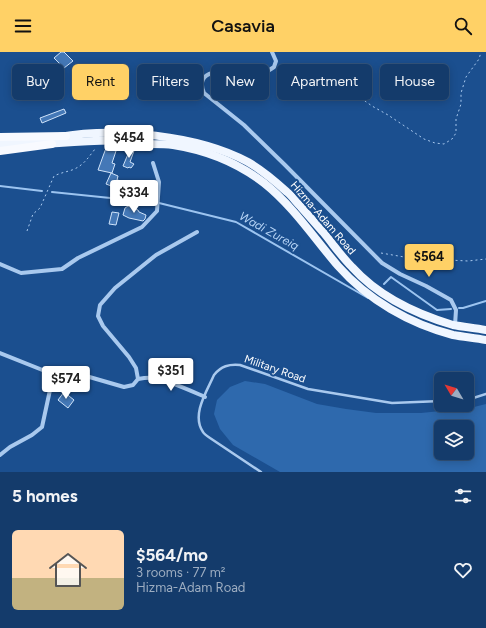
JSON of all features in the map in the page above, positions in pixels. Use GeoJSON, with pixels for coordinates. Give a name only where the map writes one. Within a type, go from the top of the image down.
{"type":"FeatureCollection","features":[{"type":"Feature","properties":{"kind":"highway"},"geometry":{"type":"LineString","coordinates":[[0,137],[66,136]]}},
{"type":"Feature","properties":{"kind":"highway"},"geometry":{"type":"LineString","coordinates":[[0,151],[52,144]]}},
{"type":"Feature","properties":{"kind":"main road","name":"Hizma-Adam Road"},"geometry":{"type":"LineString","coordinates":[[0,143],[16,143],[105,132],[141,134],[194,142],[229,154],[249,163],[270,177],[288,192],[324,232],[338,252],[362,279],[392,299],[435,319],[455,325],[486,330]]}},
{"type":"Feature","properties":{"kind":"main road","name":"Hizma-Adam Road"},"geometry":{"type":"LineString","coordinates":[[0,148],[16,148],[103,140],[128,140],[172,145],[223,159],[264,183],[283,200],[339,267],[362,289],[390,308],[421,324],[454,335],[486,340]]}},
{"type":"Feature","properties":{"kind":"street"},"geometry":{"type":"LineString","coordinates":[[272,52],[276,61],[274,67],[266,72],[218,71],[208,74],[203,79],[201,86],[204,93],[244,125],[286,165],[382,263],[451,300],[456,310],[455,325]]}},
{"type":"Feature","properties":{"kind":"street"},"geometry":{"type":"LineString","coordinates":[[0,264],[21,273],[62,269],[78,258],[142,227],[157,211],[159,182],[153,163]]}},
{"type":"Feature","properties":{"kind":"street"},"geometry":{"type":"LineString","coordinates":[[138,379],[136,368],[129,357],[103,326],[98,316],[100,305],[115,288],[156,254],[197,232]]}},
{"type":"Feature","properties":{"kind":"street"},"geometry":{"type":"LineString","coordinates":[[0,353],[60,377],[79,374],[124,387],[133,385],[138,379],[154,378],[205,397]]}},
{"type":"Feature","properties":{"kind":"street"},"geometry":{"type":"LineString","coordinates":[[0,455],[42,427],[50,390],[60,377]]}},
{"type":"Feature","properties":{"kind":"lane","name":"Military Road"},"geometry":{"type":"LineString","coordinates":[[261,472],[203,433],[200,426],[198,418],[200,409],[214,375],[223,367],[235,364],[240,365],[308,389],[392,403],[434,401]]}},
{"type":"Feature","properties":{"kind":"lane"},"geometry":{"type":"LineString","coordinates":[[474,398],[486,394]]}},
{"type":"Feature","properties":{"kind":"path"},"geometry":{"type":"LineString","coordinates":[[274,67],[285,70],[316,86],[336,85],[348,89],[424,139],[435,143],[444,144],[452,139],[456,133],[456,119],[461,104],[461,93],[466,77],[479,59],[481,52]]}},
{"type":"Feature","properties":{"kind":"path"},"geometry":{"type":"LineString","coordinates":[[27,231],[33,214],[40,208],[54,176],[73,170],[83,164],[95,148]]}},
{"type":"Feature","properties":{"kind":"path"},"geometry":{"type":"LineString","coordinates":[[368,250],[410,258],[468,261],[486,259]]}},
{"type":"Feature","properties":{"kind":"shaded area"},"geometry":{"type":"Polygon","coordinates":[[[245,381],[265,384],[317,404],[376,413],[474,412],[474,407],[486,404],[486,472],[280,472],[233,445],[220,429],[214,414],[217,400],[230,387],[245,381]]]}},
{"type":"Feature","properties":{"kind":"building"},"geometry":{"type":"Polygon","coordinates":[[[61,52],[64,52],[73,61],[64,68],[64,64],[60,64],[54,58],[61,52]]]}},
{"type":"Feature","properties":{"kind":"building"},"geometry":{"type":"Polygon","coordinates":[[[64,109],[66,113],[42,123],[40,118],[64,109]]]}},
{"type":"Feature","properties":{"kind":"building"},"geometry":{"type":"Polygon","coordinates":[[[131,147],[135,148],[130,162],[134,164],[131,168],[128,168],[123,166],[131,147]]]}},
{"type":"Feature","properties":{"kind":"building"},"geometry":{"type":"Polygon","coordinates":[[[106,148],[116,151],[112,163],[115,164],[112,173],[98,170],[106,148]]]}},
{"type":"Feature","properties":{"kind":"building"},"geometry":{"type":"Polygon","coordinates":[[[111,173],[118,176],[117,180],[126,182],[124,191],[106,184],[111,173]]]}},
{"type":"Feature","properties":{"kind":"building"},"geometry":{"type":"Polygon","coordinates":[[[128,206],[146,215],[145,219],[143,221],[123,215],[125,208],[128,206]]]}},
{"type":"Feature","properties":{"kind":"building"},"geometry":{"type":"Polygon","coordinates":[[[112,212],[119,213],[116,225],[109,224],[112,212]]]}},
{"type":"Feature","properties":{"kind":"building"},"geometry":{"type":"Polygon","coordinates":[[[64,392],[74,400],[68,408],[58,400],[64,392]]]}},
{"type":"Feature","properties":{"kind":"waterway","name":"Wadi Zureiq"},"geometry":{"type":"LineString","coordinates":[[0,186],[42,191]]}},
{"type":"Feature","properties":{"kind":"waterway","name":"Wadi Zureiq"},"geometry":{"type":"LineString","coordinates":[[52,192],[159,203],[236,222],[368,298]]}},
{"type":"Feature","properties":{"kind":"waterway","name":"Wadi Zureiq"},"geometry":{"type":"LineString","coordinates":[[384,284],[391,277],[437,310],[451,309]]}},
{"type":"Feature","properties":{"kind":"waterway","name":"Wadi Zureiq"},"geometry":{"type":"LineString","coordinates":[[459,308],[486,301]]}}]}
